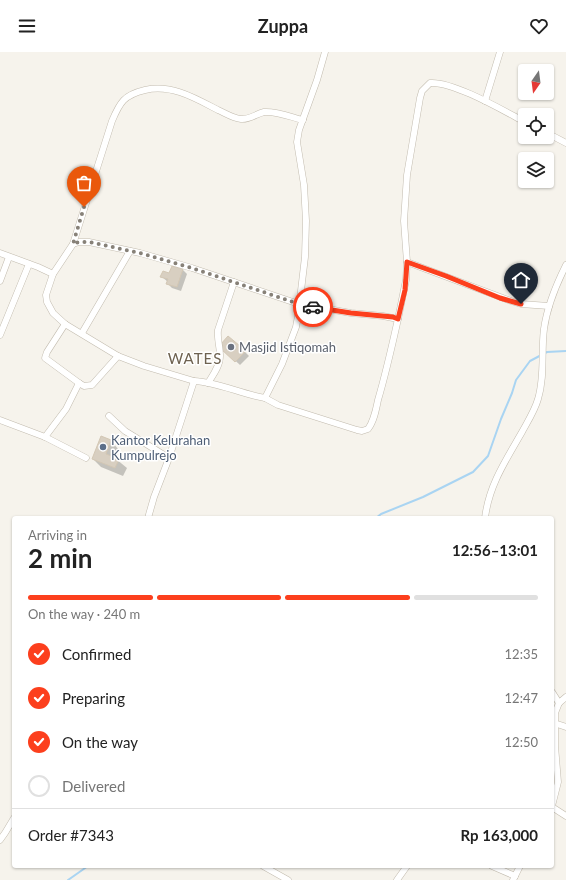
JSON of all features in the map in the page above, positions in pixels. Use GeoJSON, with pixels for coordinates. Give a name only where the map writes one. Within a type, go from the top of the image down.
{"type":"FeatureCollection","features":[{"type":"Feature","properties":{"kind":"street"},"geometry":{"type":"LineString","coordinates":[[265,398],[276,378],[296,327],[305,257],[306,221],[304,185],[297,142],[299,130],[317,80],[325,52]]}},
{"type":"Feature","properties":{"kind":"street"},"geometry":{"type":"LineString","coordinates":[[485,101],[500,52]]}},
{"type":"Feature","properties":{"kind":"street"},"geometry":{"type":"LineString","coordinates":[[303,120],[269,112],[259,113],[245,119],[239,119],[183,93],[166,88],[154,88],[134,92],[125,97],[118,105],[112,121],[73,244],[53,274],[46,295],[47,302],[52,313],[65,324],[118,356],[144,366],[194,381],[208,383],[265,398],[278,405],[357,430],[362,431],[368,429],[381,392],[405,290],[407,262],[404,222],[407,175],[422,91],[430,83],[443,84],[485,101],[518,118]]}},
{"type":"Feature","properties":{"kind":"street"},"geometry":{"type":"LineString","coordinates":[[554,137],[566,143]]}},
{"type":"Feature","properties":{"kind":"street"},"geometry":{"type":"LineString","coordinates":[[73,244],[83,242],[130,251],[192,268],[299,304],[398,319]]}},
{"type":"Feature","properties":{"kind":"street"},"geometry":{"type":"LineString","coordinates":[[82,334],[130,251]]}},
{"type":"Feature","properties":{"kind":"street"},"geometry":{"type":"LineString","coordinates":[[0,253],[53,274]]}},
{"type":"Feature","properties":{"kind":"street"},"geometry":{"type":"LineString","coordinates":[[0,281],[9,257]]}},
{"type":"Feature","properties":{"kind":"street"},"geometry":{"type":"LineString","coordinates":[[407,262],[511,301],[521,304],[549,306]]}},
{"type":"Feature","properties":{"kind":"street"},"geometry":{"type":"LineString","coordinates":[[0,334],[29,264]]}},
{"type":"Feature","properties":{"kind":"street"},"geometry":{"type":"LineString","coordinates":[[485,516],[488,500],[498,473],[533,412],[538,400],[541,388],[544,328],[549,306],[566,265]]}},
{"type":"Feature","properties":{"kind":"street"},"geometry":{"type":"LineString","coordinates":[[208,383],[219,363],[220,355],[217,336],[218,330],[234,282]]}},
{"type":"Feature","properties":{"kind":"street"},"geometry":{"type":"LineString","coordinates":[[65,324],[47,352],[45,358],[79,383],[84,386],[92,385],[118,356]]}},
{"type":"Feature","properties":{"kind":"street"},"geometry":{"type":"LineString","coordinates":[[149,516],[194,381]]}},
{"type":"Feature","properties":{"kind":"street"},"geometry":{"type":"LineString","coordinates":[[45,437],[66,409],[79,383]]}},
{"type":"Feature","properties":{"kind":"street"},"geometry":{"type":"LineString","coordinates":[[109,416],[125,431],[169,458]]}},
{"type":"Feature","properties":{"kind":"street"},"geometry":{"type":"LineString","coordinates":[[0,420],[45,437],[86,458]]}},
{"type":"Feature","properties":{"kind":"street"},"geometry":{"type":"LineString","coordinates":[[554,695],[559,702]]}},
{"type":"Feature","properties":{"kind":"street"},"geometry":{"type":"LineString","coordinates":[[566,697],[559,702],[555,713],[554,723],[566,727]]}},
{"type":"Feature","properties":{"kind":"street"},"geometry":{"type":"LineString","coordinates":[[554,753],[558,782],[554,799]]}},
{"type":"Feature","properties":{"kind":"street"},"geometry":{"type":"LineString","coordinates":[[554,808],[566,816]]}},
{"type":"Feature","properties":{"kind":"street"},"geometry":{"type":"LineString","coordinates":[[0,840],[12,822]]}},
{"type":"Feature","properties":{"kind":"street"},"geometry":{"type":"LineString","coordinates":[[267,868],[288,880]]}},
{"type":"Feature","properties":{"kind":"street"},"geometry":{"type":"LineString","coordinates":[[397,880],[406,868]]}},
{"type":"Feature","properties":{"kind":"street"},"geometry":{"type":"LineString","coordinates":[[496,868],[514,878],[519,868]]}},
{"type":"Feature","properties":{"kind":"building"},"geometry":{"type":"Polygon","coordinates":[[[172,266],[183,269],[177,287],[166,284],[168,279],[160,277],[163,271],[169,273],[172,266]]]}},
{"type":"Feature","properties":{"kind":"building","name":"Masjid Istiqomah"},"geometry":{"type":"Polygon","coordinates":[[[228,336],[246,351],[235,362],[221,349],[220,345],[228,336]]]}},
{"type":"Feature","properties":{"kind":"building","name":"Kantor Kelurahan Kumpulrejo"},"geometry":{"type":"Polygon","coordinates":[[[101,436],[111,440],[106,454],[119,459],[115,468],[92,459],[101,436]]]}},
{"type":"Feature","properties":{"kind":"waterway"},"geometry":{"type":"LineString","coordinates":[[378,516],[423,497],[473,472],[488,456],[516,380],[530,361],[547,352],[566,351]]}},
{"type":"Feature","properties":{"kind":"waterway"},"geometry":{"type":"LineString","coordinates":[[68,880],[85,868]]}},
{"type":"Feature","properties":{"kind":"way so far"},"geometry":{"type":"LineString","coordinates":[[84,207],[73,244],[79,242],[89,242],[140,253],[192,268],[299,304],[313,307]]}},
{"type":"Feature","properties":{"kind":"place","name":"Masjid Istiqomah"},"geometry":{"type":"Point","coordinates":[231,347]}},
{"type":"Feature","properties":{"kind":"place","name":"Kantor Kelurahan Kumpulrejo"},"geometry":{"type":"Point","coordinates":[103,447]}},
{"type":"Feature","properties":{"kind":"district","name":"WATES"},"geometry":{"type":"Point","coordinates":[195,358]}},
{"type":"Feature","properties":{"kind":"route"},"geometry":{"type":"LineString","coordinates":[[313,307],[351,313],[393,317],[398,319],[405,290],[407,262],[500,298],[521,304]]}}]}
